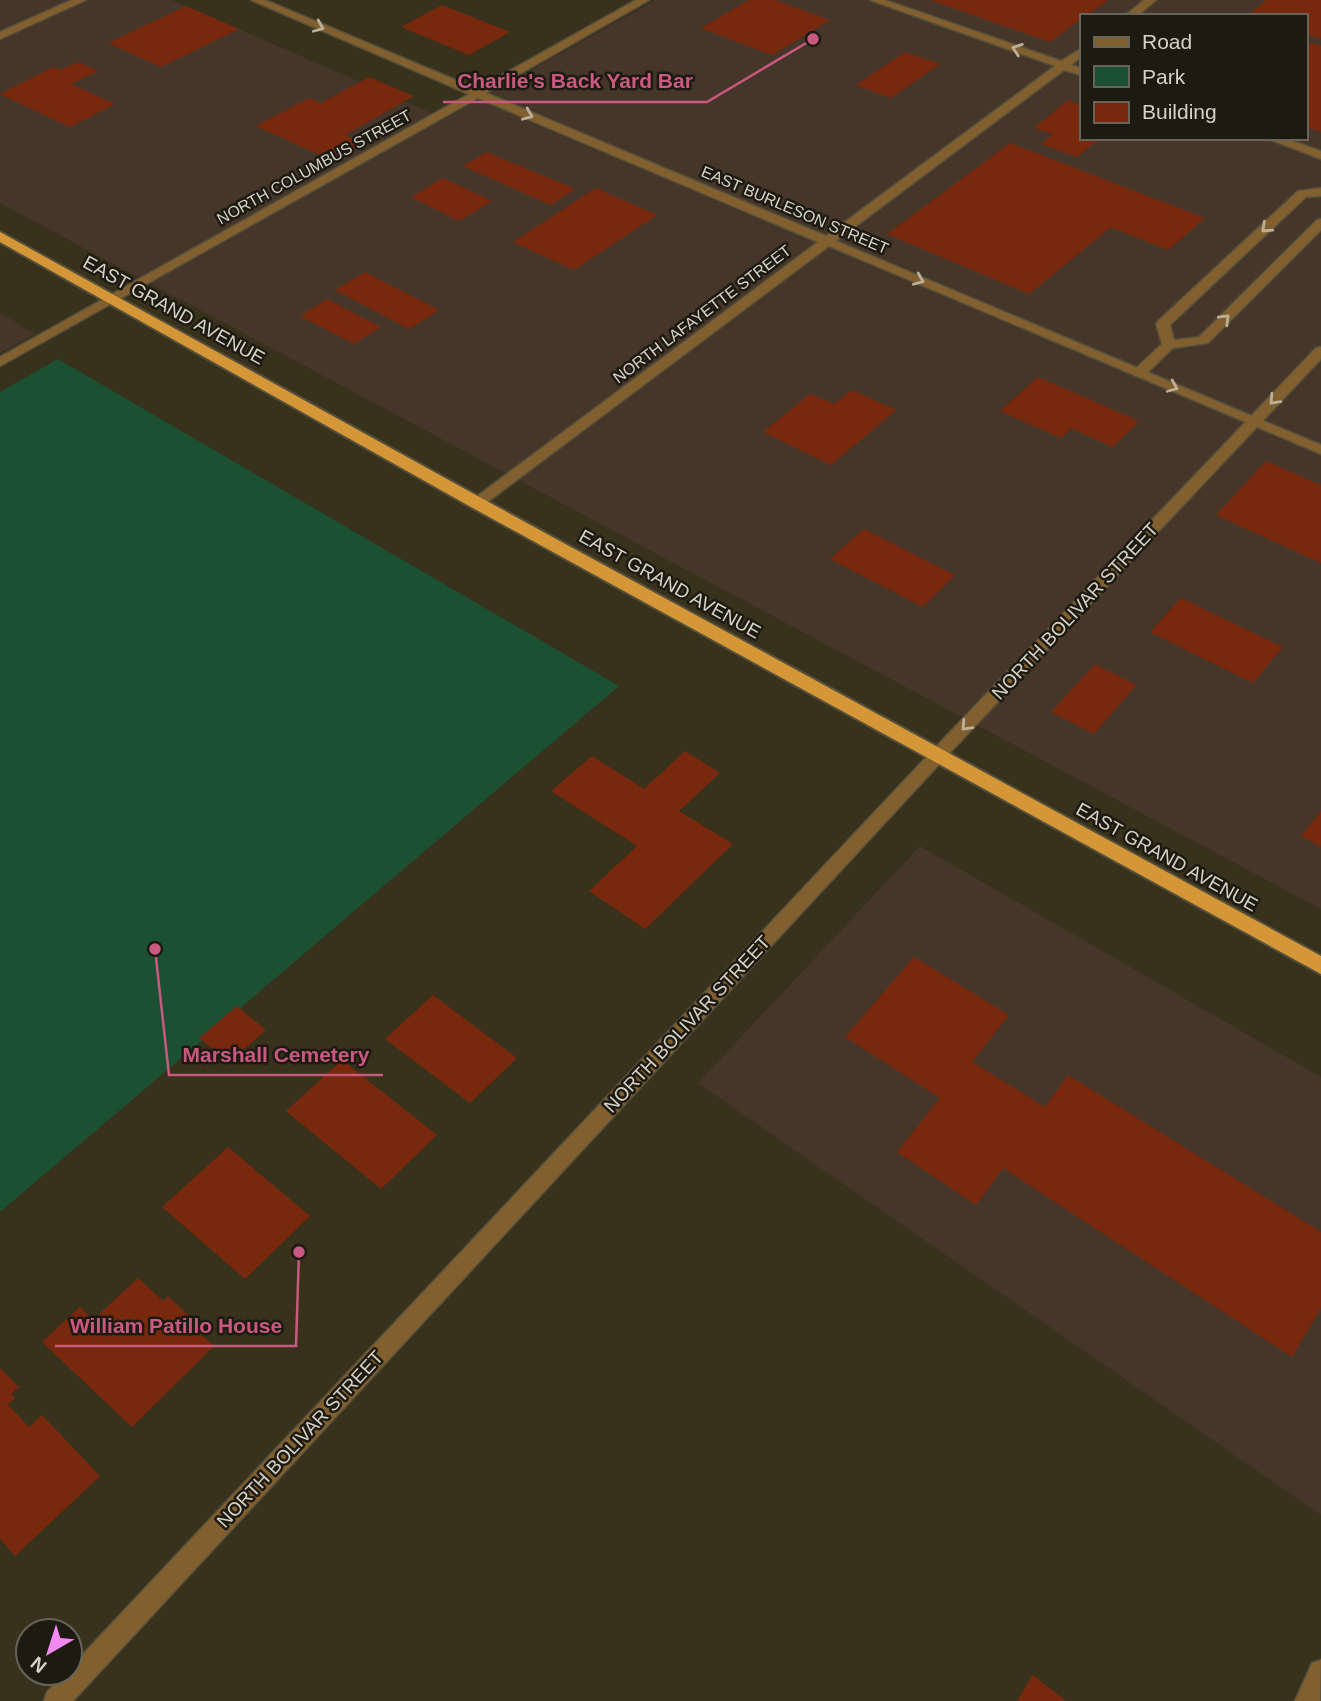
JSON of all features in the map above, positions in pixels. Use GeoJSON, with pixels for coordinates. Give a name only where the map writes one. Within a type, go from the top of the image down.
{"type":"FeatureCollection","features":[{"type":"Feature","properties":{"kind":"highway","name":"EAST GRAND AVENUE"},"geometry":{"type":"LineString","coordinates":[[0,236],[477,503],[1321,966]]}},
{"type":"Feature","properties":{"kind":"street"},"geometry":{"type":"LineString","coordinates":[[0,36],[81,0]]}},
{"type":"Feature","properties":{"kind":"street","name":"EAST BURLESON STREET"},"geometry":{"type":"LineString","coordinates":[[256,0],[1321,450]]}},
{"type":"Feature","properties":{"kind":"street","name":"NORTH COLUMBUS STREET"},"geometry":{"type":"LineString","coordinates":[[0,362],[644,0]]}},
{"type":"Feature","properties":{"kind":"street"},"geometry":{"type":"LineString","coordinates":[[875,0],[1080,72]]}},
{"type":"Feature","properties":{"kind":"street"},"geometry":{"type":"LineString","coordinates":[[1133,14],[1151,0]]}},
{"type":"Feature","properties":{"kind":"street","name":"NORTH LAFAYETTE STREET"},"geometry":{"type":"LineString","coordinates":[[477,503],[1080,53]]}},
{"type":"Feature","properties":{"kind":"street"},"geometry":{"type":"LineString","coordinates":[[1278,140],[1321,155]]}},
{"type":"Feature","properties":{"kind":"street"},"geometry":{"type":"LineString","coordinates":[[1169,345],[1164,324],[1302,194],[1321,192]]}},
{"type":"Feature","properties":{"kind":"street"},"geometry":{"type":"LineString","coordinates":[[1139,373],[1169,345],[1203,340],[1321,223]]}},
{"type":"Feature","properties":{"kind":"street","name":"NORTH BOLIVAR STREET"},"geometry":{"type":"LineString","coordinates":[[56,1701],[938,755],[1321,351]]}},
{"type":"Feature","properties":{"kind":"street"},"geometry":{"type":"LineString","coordinates":[[1307,1701],[1321,1672]]}},
{"type":"Feature","properties":{"kind":"shaded area"},"geometry":{"type":"Polygon","coordinates":[[[0,0],[172,0],[445,119],[656,0],[1321,0],[1321,909],[0,203],[0,0]]]}},
{"type":"Feature","properties":{"kind":"shaded area"},"geometry":{"type":"Polygon","coordinates":[[[0,313],[35,334],[0,353],[0,313]]]}},
{"type":"Feature","properties":{"kind":"shaded area"},"geometry":{"type":"Polygon","coordinates":[[[920,846],[1321,1077],[1321,1515],[698,1083],[920,846]]]}},
{"type":"Feature","properties":{"kind":"green space"},"geometry":{"type":"Polygon","coordinates":[[[58,359],[619,686],[0,1212],[0,392],[58,359]]]}},
{"type":"Feature","properties":{"kind":"building"},"geometry":{"type":"Polygon","coordinates":[[[749,0],[775,0],[830,20],[772,55],[701,28],[749,0]]]}},
{"type":"Feature","properties":{"kind":"building"},"geometry":{"type":"Polygon","coordinates":[[[930,0],[1108,0],[1089,14],[1080,14],[1080,20],[1050,42],[930,0]]]}},
{"type":"Feature","properties":{"kind":"building"},"geometry":{"type":"Polygon","coordinates":[[[1266,0],[1321,0],[1321,39],[1307,35],[1307,14],[1249,14],[1266,0]]]}},
{"type":"Feature","properties":{"kind":"building"},"geometry":{"type":"Polygon","coordinates":[[[442,5],[510,32],[469,55],[401,27],[442,5]]]}},
{"type":"Feature","properties":{"kind":"building"},"geometry":{"type":"Polygon","coordinates":[[[186,6],[239,29],[161,67],[108,43],[186,6]]]}},
{"type":"Feature","properties":{"kind":"building"},"geometry":{"type":"Polygon","coordinates":[[[1307,42],[1321,46],[1321,132],[1307,128],[1307,42]]]}},
{"type":"Feature","properties":{"kind":"building"},"geometry":{"type":"Polygon","coordinates":[[[905,52],[940,64],[891,98],[856,85],[905,52]]]}},
{"type":"Feature","properties":{"kind":"building"},"geometry":{"type":"Polygon","coordinates":[[[78,62],[98,71],[71,84],[115,104],[70,127],[0,94],[53,67],[61,70],[78,62]]]}},
{"type":"Feature","properties":{"kind":"building"},"geometry":{"type":"Polygon","coordinates":[[[369,77],[414,96],[345,135],[360,142],[329,159],[256,126],[309,98],[321,103],[369,77]]]}},
{"type":"Feature","properties":{"kind":"building"},"geometry":{"type":"Polygon","coordinates":[[[1068,100],[1080,105],[1080,140],[1098,140],[1077,157],[1041,144],[1053,134],[1034,128],[1068,100]]]}},
{"type":"Feature","properties":{"kind":"building"},"geometry":{"type":"Polygon","coordinates":[[[1010,143],[1205,218],[1168,250],[1111,227],[1029,294],[887,234],[1010,143]]]}},
{"type":"Feature","properties":{"kind":"building"},"geometry":{"type":"Polygon","coordinates":[[[487,152],[575,189],[551,205],[463,166],[487,152]]]}},
{"type":"Feature","properties":{"kind":"building"},"geometry":{"type":"Polygon","coordinates":[[[443,178],[492,201],[459,221],[411,197],[443,178]]]}},
{"type":"Feature","properties":{"kind":"building"},"geometry":{"type":"Polygon","coordinates":[[[596,188],[657,215],[574,270],[513,242],[596,188]]]}},
{"type":"Feature","properties":{"kind":"building"},"geometry":{"type":"Polygon","coordinates":[[[365,272],[439,310],[409,329],[335,290],[365,272]]]}},
{"type":"Feature","properties":{"kind":"building"},"geometry":{"type":"Polygon","coordinates":[[[327,299],[381,327],[354,344],[300,316],[327,299]]]}},
{"type":"Feature","properties":{"kind":"building"},"geometry":{"type":"Polygon","coordinates":[[[1038,377],[1139,421],[1113,447],[1071,428],[1061,438],[1000,411],[1038,377]]]}},
{"type":"Feature","properties":{"kind":"building"},"geometry":{"type":"Polygon","coordinates":[[[852,390],[896,410],[831,465],[763,432],[810,394],[834,404],[852,390]]]}},
{"type":"Feature","properties":{"kind":"building"},"geometry":{"type":"Polygon","coordinates":[[[1266,461],[1321,485],[1321,563],[1216,515],[1266,461]]]}},
{"type":"Feature","properties":{"kind":"building"},"geometry":{"type":"Polygon","coordinates":[[[864,529],[955,575],[923,607],[830,559],[864,529]]]}},
{"type":"Feature","properties":{"kind":"building"},"geometry":{"type":"Polygon","coordinates":[[[1181,598],[1283,647],[1253,683],[1150,632],[1181,598]]]}},
{"type":"Feature","properties":{"kind":"building"},"geometry":{"type":"Polygon","coordinates":[[[1095,664],[1136,685],[1094,734],[1051,712],[1095,664]]]}},
{"type":"Feature","properties":{"kind":"building"},"geometry":{"type":"Polygon","coordinates":[[[685,751],[720,773],[679,811],[733,844],[645,929],[589,891],[637,846],[551,791],[592,756],[644,789],[685,751]]]}},
{"type":"Feature","properties":{"kind":"building"},"geometry":{"type":"Polygon","coordinates":[[[1321,811],[1321,847],[1301,836],[1321,811]]]}},
{"type":"Feature","properties":{"kind":"building"},"geometry":{"type":"Polygon","coordinates":[[[914,957],[1009,1015],[972,1062],[1045,1107],[1068,1075],[1321,1232],[1321,1308],[1292,1357],[1003,1168],[976,1205],[897,1152],[940,1098],[845,1037],[914,957]]]}},
{"type":"Feature","properties":{"kind":"building"},"geometry":{"type":"Polygon","coordinates":[[[433,995],[517,1058],[470,1103],[385,1039],[433,995]]]}},
{"type":"Feature","properties":{"kind":"building"},"geometry":{"type":"Polygon","coordinates":[[[237,1006],[266,1030],[229,1062],[199,1038],[237,1006]]]}},
{"type":"Feature","properties":{"kind":"building"},"geometry":{"type":"Polygon","coordinates":[[[342,1060],[437,1135],[381,1189],[286,1111],[342,1060]]]}},
{"type":"Feature","properties":{"kind":"building"},"geometry":{"type":"Polygon","coordinates":[[[228,1147],[310,1216],[245,1279],[162,1207],[228,1147]]]}},
{"type":"Feature","properties":{"kind":"building"},"geometry":{"type":"Polygon","coordinates":[[[138,1278],[163,1301],[168,1296],[201,1327],[197,1331],[214,1346],[132,1427],[42,1342],[80,1307],[93,1320],[138,1278]]]}},
{"type":"Feature","properties":{"kind":"building"},"geometry":{"type":"Polygon","coordinates":[[[0,1368],[19,1387],[11,1394],[15,1398],[8,1405],[29,1427],[42,1415],[100,1476],[15,1556],[0,1539],[0,1368]]]}},
{"type":"Feature","properties":{"kind":"building"},"geometry":{"type":"Polygon","coordinates":[[[1033,1675],[1066,1701],[1017,1701],[1033,1675]]]}},
{"type":"Feature","properties":{"kind":"place","name":"Charlie's Back Yard Bar"},"geometry":{"type":"Point","coordinates":[813,39]}},
{"type":"Feature","properties":{"kind":"place","name":"Marshall Cemetery"},"geometry":{"type":"Point","coordinates":[155,949]}},
{"type":"Feature","properties":{"kind":"place","name":"William Patillo House"},"geometry":{"type":"Point","coordinates":[299,1252]}}]}
